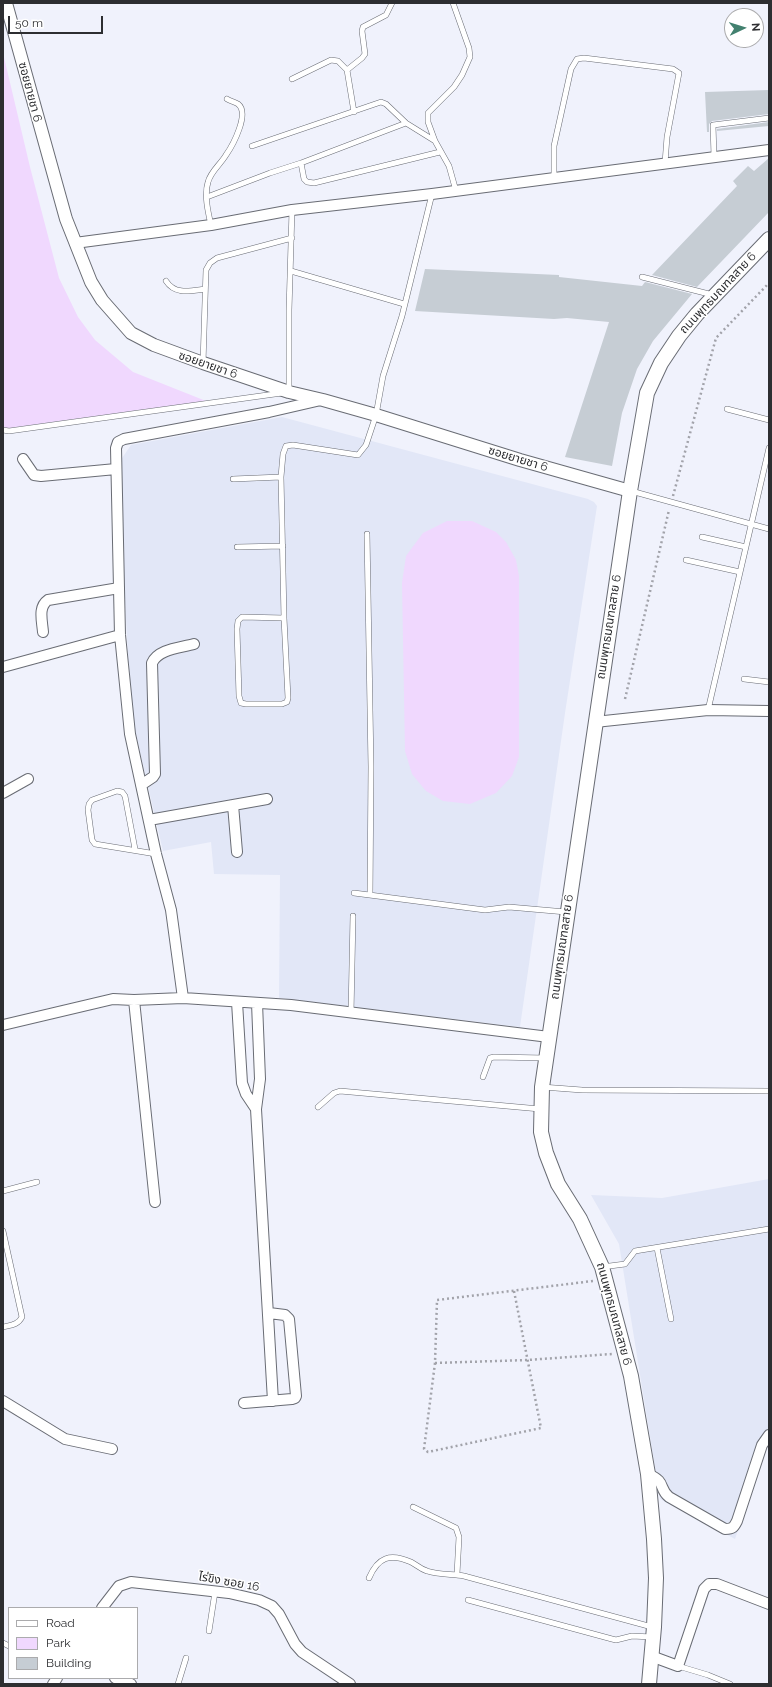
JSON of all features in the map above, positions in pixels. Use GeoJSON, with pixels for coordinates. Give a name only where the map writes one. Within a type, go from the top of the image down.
{"type":"FeatureCollection","features":[{"type":"Feature","properties":{"kind":"main road","name":"ถนนพุทธมณฑลสาย 6"},"geometry":{"type":"LineString","coordinates":[[649,1684],[656,1578],[652,1513],[648,1477],[625,1353],[604,1274],[580,1219],[558,1184],[551,1169],[541,1132],[540,1109],[545,1058],[566,912],[630,491],[648,393],[661,363],[679,336],[715,295],[769,239]]}},
{"type":"Feature","properties":{"kind":"street","name":"ซอยยายชา 6"},"geometry":{"type":"LineString","coordinates":[[5,7],[52,173],[75,243],[91,282],[102,300],[131,333],[154,345],[289,392],[376,415],[520,460],[630,491]]}},
{"type":"Feature","properties":{"kind":"street"},"geometry":{"type":"LineString","coordinates":[[75,243],[212,225],[292,210],[456,191],[769,150]]}},
{"type":"Feature","properties":{"kind":"street"},"geometry":{"type":"LineString","coordinates":[[183,998],[171,910],[148,820],[130,734],[120,635],[116,448],[118,442],[124,439],[323,400]]}},
{"type":"Feature","properties":{"kind":"street"},"geometry":{"type":"LineString","coordinates":[[23,459],[34,475],[41,476],[116,469]]}},
{"type":"Feature","properties":{"kind":"street"},"geometry":{"type":"LineString","coordinates":[[43,632],[42,608],[48,600],[119,588]]}},
{"type":"Feature","properties":{"kind":"street"},"geometry":{"type":"LineString","coordinates":[[3,667],[120,635]]}},
{"type":"Feature","properties":{"kind":"street"},"geometry":{"type":"LineString","coordinates":[[141,785],[155,774],[152,663],[154,657],[161,653],[194,644]]}},
{"type":"Feature","properties":{"kind":"street"},"geometry":{"type":"LineString","coordinates":[[595,722],[708,710],[769,711]]}},
{"type":"Feature","properties":{"kind":"street"},"geometry":{"type":"LineString","coordinates":[[3,792],[28,779]]}},
{"type":"Feature","properties":{"kind":"street"},"geometry":{"type":"LineString","coordinates":[[148,820],[267,799]]}},
{"type":"Feature","properties":{"kind":"street"},"geometry":{"type":"LineString","coordinates":[[233,805],[237,852]]}},
{"type":"Feature","properties":{"kind":"street"},"geometry":{"type":"LineString","coordinates":[[3,1024],[113,998],[134,1000],[183,998],[257,1003],[549,1037]]}},
{"type":"Feature","properties":{"kind":"street"},"geometry":{"type":"LineString","coordinates":[[134,1000],[155,1202]]}},
{"type":"Feature","properties":{"kind":"street"},"geometry":{"type":"LineString","coordinates":[[237,1002],[242,1083],[246,1094],[256,1110]]}},
{"type":"Feature","properties":{"kind":"street"},"geometry":{"type":"LineString","coordinates":[[257,1003],[260,1079],[256,1110],[274,1401]]}},
{"type":"Feature","properties":{"kind":"street"},"geometry":{"type":"LineString","coordinates":[[244,1403],[292,1399],[296,1396],[290,1320],[285,1315],[269,1313]]}},
{"type":"Feature","properties":{"kind":"street"},"geometry":{"type":"LineString","coordinates":[[3,1400],[65,1439],[112,1449]]}},
{"type":"Feature","properties":{"kind":"street"},"geometry":{"type":"LineString","coordinates":[[648,1477],[658,1478],[666,1495],[669,1497],[725,1529],[730,1529],[734,1527],[738,1521],[762,1445],[769,1435]]}},
{"type":"Feature","properties":{"kind":"street","name":"ไร่ขิง ซอย 16"},"geometry":{"type":"LineString","coordinates":[[103,1607],[119,1586],[131,1582],[215,1592],[259,1600],[272,1606],[279,1614],[295,1644],[302,1652],[344,1682]]}},
{"type":"Feature","properties":{"kind":"street"},"geometry":{"type":"LineString","coordinates":[[651,1656],[678,1666],[704,1589],[710,1584],[718,1584],[769,1604]]}},
{"type":"Feature","properties":{"kind":"street"},"geometry":{"type":"LineString","coordinates":[[118,1679],[131,1684]]}},
{"type":"Feature","properties":{"kind":"lane"},"geometry":{"type":"LineString","coordinates":[[347,70],[365,54],[362,31],[363,27],[386,15],[392,3]]}},
{"type":"Feature","properties":{"kind":"lane"},"geometry":{"type":"LineString","coordinates":[[453,3],[469,48],[470,57],[454,88],[428,113],[428,122],[435,141],[448,166],[456,191]]}},
{"type":"Feature","properties":{"kind":"lane"},"geometry":{"type":"LineString","coordinates":[[554,177],[554,146],[571,69],[577,59],[584,58],[673,69],[678,73],[667,137],[665,163]]}},
{"type":"Feature","properties":{"kind":"lane"},"geometry":{"type":"LineString","coordinates":[[292,79],[331,60],[338,61],[347,70],[354,112]]}},
{"type":"Feature","properties":{"kind":"lane"},"geometry":{"type":"LineString","coordinates":[[212,225],[208,211],[207,184],[212,172],[226,155],[239,129],[243,116],[242,109],[239,105],[227,99]]}},
{"type":"Feature","properties":{"kind":"lane"},"geometry":{"type":"LineString","coordinates":[[252,146],[381,102],[386,104],[406,123],[435,141]]}},
{"type":"Feature","properties":{"kind":"lane"},"geometry":{"type":"LineString","coordinates":[[714,156],[713,126],[769,118]]}},
{"type":"Feature","properties":{"kind":"lane"},"geometry":{"type":"LineString","coordinates":[[207,197],[270,172],[301,163],[406,123]]}},
{"type":"Feature","properties":{"kind":"lane"},"geometry":{"type":"LineString","coordinates":[[301,163],[304,179],[307,182],[314,183],[440,152]]}},
{"type":"Feature","properties":{"kind":"lane"},"geometry":{"type":"LineString","coordinates":[[284,618],[242,617],[238,621],[239,688],[241,703],[282,704],[287,702],[288,698],[284,618],[281,477],[283,454],[286,446],[293,445],[358,455],[366,445],[376,415],[383,376],[404,304],[432,194]]}},
{"type":"Feature","properties":{"kind":"lane"},"geometry":{"type":"LineString","coordinates":[[3,430],[17,430],[289,392],[292,210]]}},
{"type":"Feature","properties":{"kind":"lane"},"geometry":{"type":"LineString","coordinates":[[203,363],[206,270],[210,262],[217,258],[292,238]]}},
{"type":"Feature","properties":{"kind":"lane"},"geometry":{"type":"LineString","coordinates":[[291,271],[404,304]]}},
{"type":"Feature","properties":{"kind":"lane"},"geometry":{"type":"LineString","coordinates":[[642,277],[715,295]]}},
{"type":"Feature","properties":{"kind":"lane"},"geometry":{"type":"LineString","coordinates":[[166,281],[171,288],[178,291],[205,289]]}},
{"type":"Feature","properties":{"kind":"lane"},"geometry":{"type":"LineString","coordinates":[[727,409],[769,420]]}},
{"type":"Feature","properties":{"kind":"lane"},"geometry":{"type":"LineString","coordinates":[[708,710],[769,448]]}},
{"type":"Feature","properties":{"kind":"lane"},"geometry":{"type":"LineString","coordinates":[[233,479],[281,477]]}},
{"type":"Feature","properties":{"kind":"lane"},"geometry":{"type":"LineString","coordinates":[[630,491],[769,529]]}},
{"type":"Feature","properties":{"kind":"lane"},"geometry":{"type":"LineString","coordinates":[[367,534],[371,766],[370,895]]}},
{"type":"Feature","properties":{"kind":"lane"},"geometry":{"type":"LineString","coordinates":[[702,537],[746,547]]}},
{"type":"Feature","properties":{"kind":"lane"},"geometry":{"type":"LineString","coordinates":[[236,547],[283,546]]}},
{"type":"Feature","properties":{"kind":"lane"},"geometry":{"type":"LineString","coordinates":[[686,560],[740,572]]}},
{"type":"Feature","properties":{"kind":"lane"},"geometry":{"type":"LineString","coordinates":[[744,679],[769,682],[769,678]]}},
{"type":"Feature","properties":{"kind":"lane"},"geometry":{"type":"LineString","coordinates":[[135,850],[125,796],[122,792],[117,791],[92,800],[89,804],[88,810],[92,840],[100,846],[156,854]]}},
{"type":"Feature","properties":{"kind":"lane"},"geometry":{"type":"LineString","coordinates":[[354,893],[485,910],[509,907],[566,912]]}},
{"type":"Feature","properties":{"kind":"lane"},"geometry":{"type":"LineString","coordinates":[[350,1013],[353,916]]}},
{"type":"Feature","properties":{"kind":"lane"},"geometry":{"type":"LineString","coordinates":[[483,1077],[490,1058],[545,1058]]}},
{"type":"Feature","properties":{"kind":"lane"},"geometry":{"type":"LineString","coordinates":[[542,1087],[582,1090],[769,1091]]}},
{"type":"Feature","properties":{"kind":"lane"},"geometry":{"type":"LineString","coordinates":[[318,1107],[334,1093],[340,1091],[540,1109]]}},
{"type":"Feature","properties":{"kind":"lane"},"geometry":{"type":"LineString","coordinates":[[3,1190],[37,1182]]}},
{"type":"Feature","properties":{"kind":"lane"},"geometry":{"type":"LineString","coordinates":[[604,1274],[625,1264],[635,1251],[769,1229]]}},
{"type":"Feature","properties":{"kind":"lane"},"geometry":{"type":"LineString","coordinates":[[3,1231],[22,1317],[20,1322],[3,1327]]}},
{"type":"Feature","properties":{"kind":"lane"},"geometry":{"type":"LineString","coordinates":[[657,1248],[671,1318]]}},
{"type":"Feature","properties":{"kind":"lane"},"geometry":{"type":"LineString","coordinates":[[413,1507],[456,1528],[459,1537],[457,1574]]}},
{"type":"Feature","properties":{"kind":"lane"},"geometry":{"type":"LineString","coordinates":[[369,1578],[373,1567],[382,1560],[389,1557],[403,1559],[432,1573],[457,1574],[653,1632]]}},
{"type":"Feature","properties":{"kind":"lane"},"geometry":{"type":"LineString","coordinates":[[209,1631],[215,1592]]}},
{"type":"Feature","properties":{"kind":"lane"},"geometry":{"type":"LineString","coordinates":[[468,1600],[616,1640],[653,1632]]}},
{"type":"Feature","properties":{"kind":"lane"},"geometry":{"type":"LineString","coordinates":[[178,1684],[186,1658]]}},
{"type":"Feature","properties":{"kind":"lane"},"geometry":{"type":"LineString","coordinates":[[678,1666],[708,1675],[730,1684]]}},
{"type":"Feature","properties":{"kind":"path"},"geometry":{"type":"LineString","coordinates":[[625,699],[672,502],[716,338],[769,283]]}},
{"type":"Feature","properties":{"kind":"path"},"geometry":{"type":"LineString","coordinates":[[514,1291],[541,1428],[428,1452],[424,1448],[435,1363],[437,1300],[514,1291],[604,1274]]}},
{"type":"Feature","properties":{"kind":"path"},"geometry":{"type":"LineString","coordinates":[[435,1363],[527,1360],[625,1353]]}},
{"type":"Feature","properties":{"kind":"shaded area"},"geometry":{"type":"Polygon","coordinates":[[[282,417],[588,499],[594,502],[597,506],[565,713],[520,1027],[279,998],[280,875],[214,874],[211,842],[163,851],[131,713],[118,464],[131,445],[282,417]]]}},
{"type":"Feature","properties":{"kind":"shaded area"},"geometry":{"type":"Polygon","coordinates":[[[769,1179],[769,1441],[735,1539],[660,1499],[619,1244],[591,1195],[662,1198],[769,1179]]]}},
{"type":"Feature","properties":{"kind":"green space"},"geometry":{"type":"Polygon","coordinates":[[[3,53],[30,167],[59,278],[78,317],[95,340],[133,372],[206,401],[3,429],[3,53]]]}},
{"type":"Feature","properties":{"kind":"green space"},"geometry":{"type":"Polygon","coordinates":[[[447,521],[472,521],[496,532],[506,542],[516,560],[519,576],[519,757],[512,776],[496,793],[470,804],[443,801],[426,791],[412,774],[405,751],[402,583],[406,556],[423,533],[447,521]]]}},
{"type":"Feature","properties":{"kind":"building"},"geometry":{"type":"Polygon","coordinates":[[[769,90],[769,114],[712,121],[709,124],[709,132],[707,132],[705,92],[769,90]]]}},
{"type":"Feature","properties":{"kind":"building"},"geometry":{"type":"Polygon","coordinates":[[[769,122],[769,126],[717,131],[717,129],[769,122]]]}},
{"type":"Feature","properties":{"kind":"building"},"geometry":{"type":"Polygon","coordinates":[[[769,158],[769,212],[697,287],[652,275],[737,186],[733,181],[748,166],[754,171],[769,158]]]}},
{"type":"Feature","properties":{"kind":"building"},"geometry":{"type":"Polygon","coordinates":[[[425,269],[559,275],[559,277],[642,286],[645,282],[692,294],[653,341],[637,369],[622,413],[612,466],[565,457],[609,322],[567,318],[554,319],[415,311],[425,269]]]}}]}
